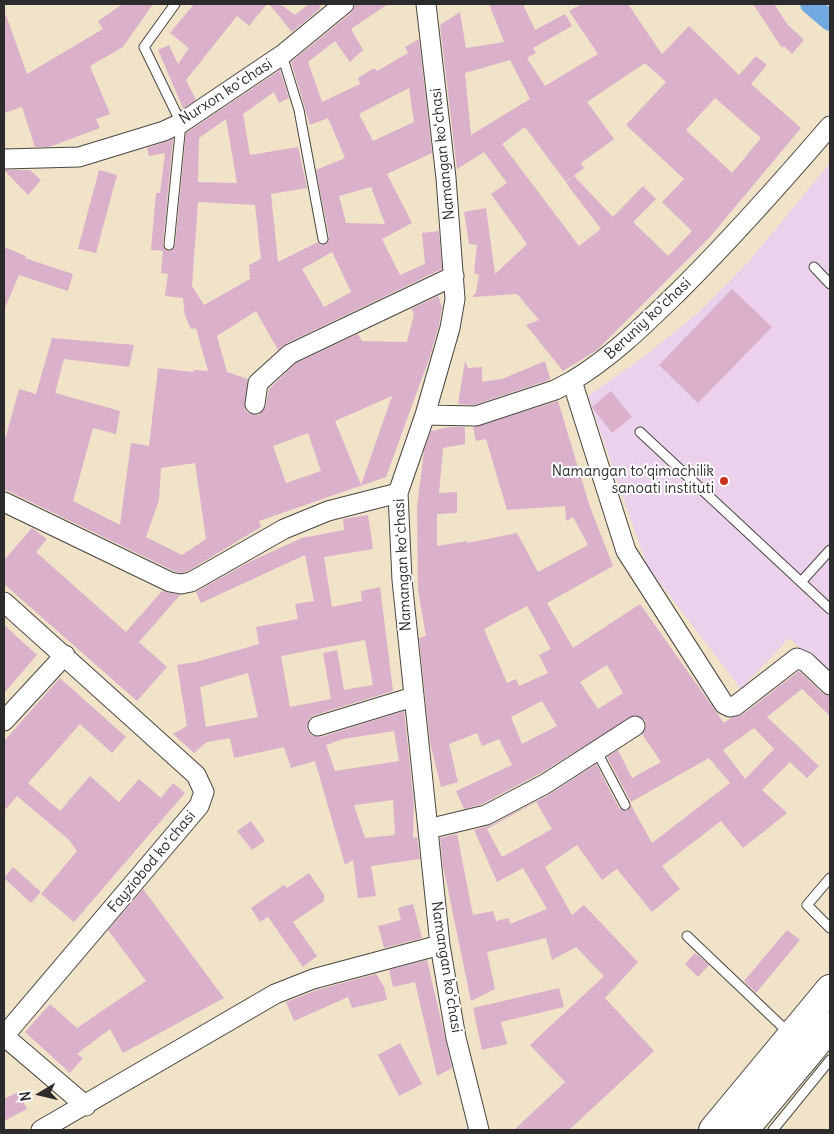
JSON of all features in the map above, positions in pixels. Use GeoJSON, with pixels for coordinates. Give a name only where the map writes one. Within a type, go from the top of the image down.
{"type":"FeatureCollection","features":[{"type":"Feature","properties":{"kind":"highway"},"geometry":{"type":"LineString","coordinates":[[712,1130],[830,989]]}},
{"type":"Feature","properties":{"kind":"highway"},"geometry":{"type":"LineString","coordinates":[[744,1130],[830,1027]]}},
{"type":"Feature","properties":{"kind":"street","name":"Nurxon koʻchasi"},"geometry":{"type":"LineString","coordinates":[[4,159],[79,157],[181,123],[282,55],[344,4]]}},
{"type":"Feature","properties":{"kind":"street","name":"Namangan koʻchasi"},"geometry":{"type":"LineString","coordinates":[[426,4],[446,178],[456,299],[450,328],[425,416],[398,493],[402,580],[440,945],[456,1038],[479,1130]]}},
{"type":"Feature","properties":{"kind":"street","name":"Beruniy koʻchasi"},"geometry":{"type":"LineString","coordinates":[[425,416],[476,416],[555,390],[596,367],[626,342],[735,235],[830,126]]}},
{"type":"Feature","properties":{"kind":"street"},"geometry":{"type":"LineString","coordinates":[[255,404],[258,384],[290,354],[454,276]]}},
{"type":"Feature","properties":{"kind":"street"},"geometry":{"type":"LineString","coordinates":[[572,381],[626,551],[724,704],[736,706],[797,658],[806,662],[830,685]]}},
{"type":"Feature","properties":{"kind":"street"},"geometry":{"type":"LineString","coordinates":[[4,502],[170,582],[181,584],[191,582],[284,529],[328,511],[398,493]]}},
{"type":"Feature","properties":{"kind":"street","name":"Fayziobod koʻchasi"},"geometry":{"type":"LineString","coordinates":[[4,602],[196,775],[204,792],[199,806],[4,1036],[86,1106]]}},
{"type":"Feature","properties":{"kind":"street"},"geometry":{"type":"LineString","coordinates":[[4,721],[65,655]]}},
{"type":"Feature","properties":{"kind":"street"},"geometry":{"type":"LineString","coordinates":[[318,726],[413,697]]}},
{"type":"Feature","properties":{"kind":"street"},"geometry":{"type":"LineString","coordinates":[[428,829],[486,815],[546,784],[635,726]]}},
{"type":"Feature","properties":{"kind":"street"},"geometry":{"type":"LineString","coordinates":[[41,1130],[86,1106],[275,994],[313,979],[440,945]]}},
{"type":"Feature","properties":{"kind":"lane"},"geometry":{"type":"LineString","coordinates":[[169,244],[181,123],[144,47],[175,4]]}},
{"type":"Feature","properties":{"kind":"lane"},"geometry":{"type":"LineString","coordinates":[[282,55],[299,110],[323,239]]}},
{"type":"Feature","properties":{"kind":"lane"},"geometry":{"type":"LineString","coordinates":[[814,267],[830,284]]}},
{"type":"Feature","properties":{"kind":"lane"},"geometry":{"type":"LineString","coordinates":[[640,432],[830,609]]}},
{"type":"Feature","properties":{"kind":"lane"},"geometry":{"type":"LineString","coordinates":[[801,582],[830,550]]}},
{"type":"Feature","properties":{"kind":"lane"},"geometry":{"type":"LineString","coordinates":[[597,752],[625,806]]}},
{"type":"Feature","properties":{"kind":"lane"},"geometry":{"type":"LineString","coordinates":[[830,878],[808,905],[830,928]]}},
{"type":"Feature","properties":{"kind":"lane"},"geometry":{"type":"LineString","coordinates":[[688,936],[792,1035]]}},
{"type":"Feature","properties":{"kind":"lane"},"geometry":{"type":"LineString","coordinates":[[773,1130],[830,1060]]}},
{"type":"Feature","properties":{"kind":"shaded area","name":"Namangan to‘qimachilik sanoati instituti"},"geometry":{"type":"Polygon","coordinates":[[[830,163],[830,676],[789,638],[741,689],[647,566],[588,396],[645,356],[700,311],[750,260],[830,163]]]}},
{"type":"Feature","properties":{"kind":"building"},"geometry":{"type":"Polygon","coordinates":[[[123,4],[153,4],[123,47],[90,66],[110,114],[96,119],[100,128],[49,147],[35,147],[22,107],[4,113],[4,16],[6,15],[27,74],[103,29],[98,21],[123,4]]]}},
{"type":"Feature","properties":{"kind":"building"},"geometry":{"type":"Polygon","coordinates":[[[194,4],[267,4],[249,26],[237,16],[186,80],[196,100],[183,108],[158,50],[169,45],[178,64],[189,48],[170,33],[194,4]]]}},
{"type":"Feature","properties":{"kind":"building"},"geometry":{"type":"Polygon","coordinates":[[[269,4],[280,4],[295,15],[309,4],[318,4],[321,8],[292,32],[269,4]]]}},
{"type":"Feature","properties":{"kind":"building"},"geometry":{"type":"Polygon","coordinates":[[[356,4],[388,4],[351,29],[363,50],[350,62],[335,41],[308,62],[322,102],[360,84],[358,78],[374,68],[377,71],[408,53],[405,47],[419,39],[432,153],[387,174],[412,223],[382,239],[400,275],[425,264],[422,233],[439,231],[442,269],[285,344],[278,350],[256,311],[217,336],[227,372],[248,379],[245,409],[248,413],[259,415],[266,406],[269,389],[296,363],[358,334],[362,341],[407,342],[414,314],[411,309],[438,296],[442,307],[439,325],[430,356],[386,477],[259,521],[261,527],[188,571],[181,573],[4,489],[4,443],[19,389],[36,394],[52,338],[134,345],[129,367],[64,359],[55,393],[120,411],[116,434],[93,428],[73,501],[120,525],[131,443],[149,446],[158,368],[193,372],[194,370],[208,371],[196,328],[191,329],[185,316],[183,298],[165,296],[168,274],[161,273],[163,251],[151,250],[156,193],[160,193],[165,153],[149,156],[147,148],[173,139],[163,244],[165,250],[171,251],[175,246],[186,133],[280,70],[289,98],[279,103],[274,92],[243,114],[250,155],[298,147],[307,188],[271,194],[278,262],[318,242],[321,245],[327,243],[329,236],[316,170],[345,158],[328,118],[310,125],[291,62],[351,13],[356,4]],[[409,88],[359,114],[373,141],[414,122],[409,88]],[[226,119],[199,138],[198,182],[237,183],[226,119]],[[371,187],[339,196],[346,223],[385,224],[371,187]],[[198,202],[192,286],[204,305],[250,279],[249,265],[261,259],[255,205],[198,202]],[[332,252],[302,269],[324,307],[351,292],[332,252]],[[392,396],[335,421],[361,485],[392,396]],[[308,433],[273,446],[286,483],[321,471],[308,433]],[[195,463],[161,468],[159,500],[146,537],[182,555],[206,539],[195,463]]]}},
{"type":"Feature","properties":{"kind":"building"},"geometry":{"type":"Polygon","coordinates":[[[489,4],[523,4],[535,30],[565,14],[572,26],[533,48],[536,53],[527,58],[545,86],[598,54],[569,11],[582,4],[628,4],[662,54],[689,26],[739,75],[756,56],[767,65],[751,84],[801,128],[710,237],[597,350],[563,371],[526,325],[539,320],[517,294],[472,297],[476,293],[479,275],[474,273],[477,245],[469,244],[464,212],[486,208],[495,274],[527,244],[491,194],[507,183],[484,152],[457,169],[440,25],[460,12],[466,48],[504,42],[489,4]],[[510,60],[465,73],[471,135],[530,99],[510,60]],[[645,63],[587,102],[614,139],[581,163],[584,168],[566,182],[525,127],[502,144],[579,246],[601,229],[566,183],[574,176],[613,217],[643,186],[656,199],[633,222],[668,256],[692,231],[662,202],[684,179],[626,125],[666,82],[645,63]],[[715,98],[686,130],[732,173],[761,138],[715,98]]]}},
{"type":"Feature","properties":{"kind":"building"},"geometry":{"type":"Polygon","coordinates":[[[753,4],[774,4],[788,25],[804,40],[792,54],[784,46],[782,48],[753,4]]]}},
{"type":"Feature","properties":{"kind":"building"},"geometry":{"type":"Polygon","coordinates":[[[4,170],[30,170],[41,180],[28,195],[4,170]]]}},
{"type":"Feature","properties":{"kind":"building"},"geometry":{"type":"Polygon","coordinates":[[[99,170],[117,175],[96,253],[78,249],[99,170]]]}},
{"type":"Feature","properties":{"kind":"building"},"geometry":{"type":"Polygon","coordinates":[[[4,247],[26,256],[25,258],[73,274],[68,291],[19,275],[4,310],[4,247]]]}},
{"type":"Feature","properties":{"kind":"building"},"geometry":{"type":"Polygon","coordinates":[[[732,289],[772,327],[698,403],[659,365],[732,289]]]}},
{"type":"Feature","properties":{"kind":"building"},"geometry":{"type":"Polygon","coordinates":[[[465,361],[468,368],[482,367],[482,382],[502,379],[545,361],[550,378],[549,380],[474,405],[458,404],[465,361]]]}},
{"type":"Feature","properties":{"kind":"building"},"geometry":{"type":"Polygon","coordinates":[[[611,391],[632,417],[612,433],[592,407],[611,391]]]}},
{"type":"Feature","properties":{"kind":"building"},"geometry":{"type":"Polygon","coordinates":[[[558,401],[590,507],[613,566],[547,603],[573,648],[640,604],[724,723],[731,718],[742,715],[799,671],[822,693],[830,696],[830,716],[802,689],[767,717],[819,766],[807,778],[790,762],[762,790],[787,813],[743,848],[721,821],[662,866],[680,889],[652,912],[617,869],[602,880],[577,845],[545,867],[572,915],[584,905],[638,962],[605,998],[654,1051],[569,1130],[514,1130],[565,1082],[530,1045],[604,976],[576,947],[552,960],[546,938],[487,952],[495,989],[471,1001],[443,866],[440,838],[457,834],[473,915],[493,911],[496,921],[509,918],[510,924],[547,909],[523,868],[497,882],[474,830],[491,825],[550,794],[596,764],[619,808],[627,811],[631,805],[652,843],[730,783],[709,758],[631,802],[607,757],[618,750],[632,778],[661,762],[642,734],[646,726],[645,720],[635,715],[539,774],[482,804],[464,809],[456,791],[512,765],[499,739],[482,746],[477,733],[449,744],[458,782],[441,787],[430,742],[419,638],[426,636],[418,590],[417,507],[424,451],[431,431],[449,427],[465,427],[465,444],[443,448],[439,493],[457,492],[457,513],[437,514],[437,546],[467,541],[467,543],[517,533],[538,572],[588,545],[573,517],[566,521],[565,506],[507,510],[486,439],[476,441],[473,427],[558,401]],[[527,606],[484,629],[507,683],[516,679],[519,686],[548,673],[539,655],[551,649],[527,606]],[[607,665],[580,682],[598,709],[623,693],[607,665]],[[542,701],[511,717],[522,744],[557,726],[542,701]],[[754,728],[723,750],[745,779],[774,749],[754,728]],[[536,802],[487,829],[502,857],[552,829],[536,802]]]}},
{"type":"Feature","properties":{"kind":"building"},"geometry":{"type":"Polygon","coordinates":[[[368,515],[373,549],[324,557],[332,607],[362,601],[361,591],[380,587],[393,691],[315,715],[309,719],[307,729],[311,735],[321,737],[404,711],[414,804],[413,838],[417,837],[420,859],[371,866],[376,896],[358,898],[353,860],[345,865],[315,761],[291,768],[284,747],[234,758],[230,738],[207,742],[194,753],[173,734],[187,726],[177,665],[196,662],[259,644],[256,627],[298,619],[295,604],[314,601],[305,555],[201,603],[196,592],[249,562],[302,538],[344,530],[343,519],[368,515]],[[365,640],[281,656],[290,707],[331,699],[323,653],[337,650],[344,690],[373,685],[365,640]],[[248,673],[200,687],[206,727],[258,717],[248,673]],[[394,731],[343,739],[326,745],[335,771],[399,761],[394,731]],[[393,800],[354,805],[365,838],[395,835],[393,800]]]}},
{"type":"Feature","properties":{"kind":"building"},"geometry":{"type":"Polygon","coordinates":[[[32,528],[47,539],[36,552],[126,632],[162,591],[180,595],[139,642],[167,667],[137,701],[4,584],[4,560],[32,528]]]}},
{"type":"Feature","properties":{"kind":"building"},"geometry":{"type":"Polygon","coordinates":[[[4,625],[37,655],[4,693],[4,625]]]}},
{"type":"Feature","properties":{"kind":"building"},"geometry":{"type":"Polygon","coordinates":[[[60,678],[126,737],[112,753],[80,724],[28,783],[60,811],[90,776],[119,802],[139,779],[161,798],[173,783],[185,793],[74,922],[41,894],[77,851],[69,840],[17,796],[4,811],[4,741],[60,678]]]}},
{"type":"Feature","properties":{"kind":"building"},"geometry":{"type":"Polygon","coordinates":[[[251,821],[265,841],[252,850],[237,831],[251,821]]]}},
{"type":"Feature","properties":{"kind":"building"},"geometry":{"type":"Polygon","coordinates":[[[13,867],[41,892],[31,903],[4,878],[13,867]]]}},
{"type":"Feature","properties":{"kind":"building"},"geometry":{"type":"Polygon","coordinates":[[[309,873],[324,895],[324,901],[293,922],[317,956],[303,967],[268,917],[260,922],[251,908],[284,885],[287,888],[309,873]]]}},
{"type":"Feature","properties":{"kind":"building"},"geometry":{"type":"Polygon","coordinates":[[[143,889],[224,998],[123,1053],[110,1029],[77,1054],[83,1058],[70,1073],[25,1032],[50,1004],[77,1028],[146,981],[108,930],[143,889]]]}},
{"type":"Feature","properties":{"kind":"building"},"geometry":{"type":"Polygon","coordinates":[[[413,904],[422,938],[384,948],[378,926],[401,920],[398,908],[413,904]]]}},
{"type":"Feature","properties":{"kind":"building"},"geometry":{"type":"Polygon","coordinates":[[[787,930],[800,940],[756,993],[744,981],[787,930]]]}},
{"type":"Feature","properties":{"kind":"building"},"geometry":{"type":"Polygon","coordinates":[[[695,953],[709,965],[698,977],[685,964],[695,953]]]}},
{"type":"Feature","properties":{"kind":"building"},"geometry":{"type":"Polygon","coordinates":[[[427,960],[452,1068],[437,1076],[415,982],[393,987],[389,970],[427,960]]]}},
{"type":"Feature","properties":{"kind":"building"},"geometry":{"type":"Polygon","coordinates":[[[376,974],[384,987],[387,1000],[352,1008],[348,997],[294,1021],[286,1002],[317,990],[376,974]]]}},
{"type":"Feature","properties":{"kind":"building"},"geometry":{"type":"Polygon","coordinates":[[[559,988],[564,1007],[501,1022],[507,1044],[482,1050],[473,1008],[559,988]]]}},
{"type":"Feature","properties":{"kind":"building"},"geometry":{"type":"Polygon","coordinates":[[[400,1043],[422,1084],[399,1096],[378,1055],[400,1043]]]}},
{"type":"Feature","properties":{"kind":"building"},"geometry":{"type":"Polygon","coordinates":[[[18,1092],[27,1109],[4,1121],[4,1099],[18,1092]]]}},
{"type":"Feature","properties":{"kind":"waterway"},"geometry":{"type":"LineString","coordinates":[[810,4],[830,21]]}},
{"type":"Feature","properties":{"kind":"place","name":"Namangan to‘qimachilik sanoati instituti"},"geometry":{"type":"Point","coordinates":[724,481]}}]}
